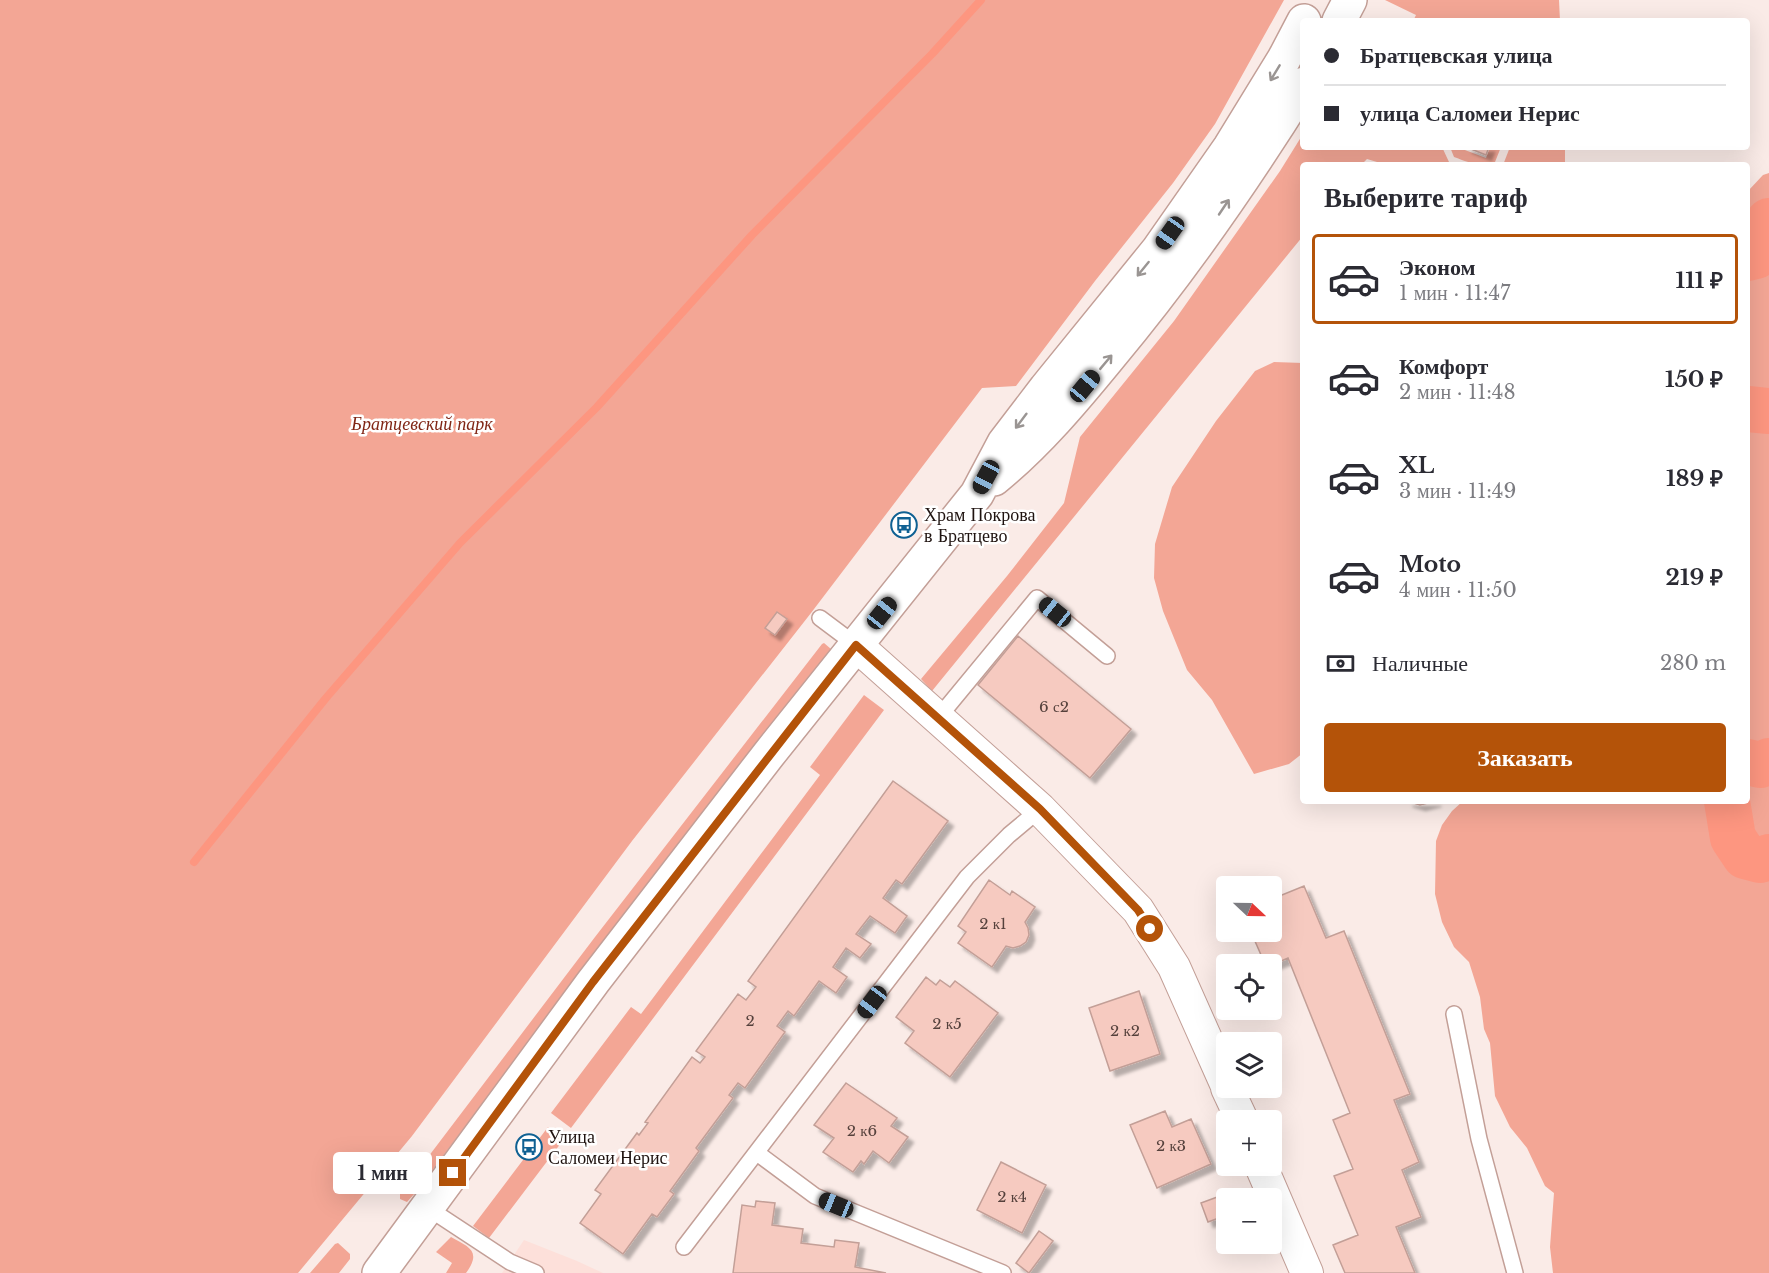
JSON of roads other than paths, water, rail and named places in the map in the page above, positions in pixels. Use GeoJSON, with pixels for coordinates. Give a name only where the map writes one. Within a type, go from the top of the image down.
{"type":"FeatureCollection","features":[{"type":"Feature","properties":{"kind":"main road"},"geometry":{"type":"LineString","coordinates":[[1306,18],[1315,0]]}},
{"type":"Feature","properties":{"kind":"main road"},"geometry":{"type":"LineString","coordinates":[[1341,18],[1350,0]]}},
{"type":"Feature","properties":{"kind":"main road"},"geometry":{"type":"LineString","coordinates":[[380,1273],[586,992],[856,645],[977,494],[1004,443],[1158,250],[1223,156],[1284,59],[1300,29]]}},
{"type":"Feature","properties":{"kind":"main road"},"geometry":{"type":"LineString","coordinates":[[977,494],[1022,456],[1072,402],[1137,324],[1209,229],[1300,90]]}},
{"type":"Feature","properties":{"kind":"street"},"geometry":{"type":"LineString","coordinates":[[856,645],[1040,809],[1138,910],[1174,967],[1216,1062]]}},
{"type":"Feature","properties":{"kind":"street"},"geometry":{"type":"LineString","coordinates":[[1265,1176],[1307,1273]]}},
{"type":"Feature","properties":{"kind":"lane"},"geometry":{"type":"LineString","coordinates":[[938,718],[1037,598],[1107,656]]}},
{"type":"Feature","properties":{"kind":"lane"},"geometry":{"type":"LineString","coordinates":[[820,618],[856,645]]}},
{"type":"Feature","properties":{"kind":"lane"},"geometry":{"type":"LineString","coordinates":[[684,1247],[967,877],[1009,835],[1040,809]]}},
{"type":"Feature","properties":{"kind":"lane"},"geometry":{"type":"LineString","coordinates":[[1454,1014],[1479,1139],[1515,1273]]}},
{"type":"Feature","properties":{"kind":"lane"},"geometry":{"type":"LineString","coordinates":[[756,1153],[815,1196],[1003,1273]]}},
{"type":"Feature","properties":{"kind":"lane"},"geometry":{"type":"LineString","coordinates":[[428,1208],[510,1262],[531,1272]]}},
{"type":"Feature","properties":{"kind":"waterway"},"geometry":{"type":"LineString","coordinates":[[194,862],[326,698],[460,543],[597,407],[752,235],[932,54],[981,0]]}},
{"type":"Feature","properties":{"kind":"waterway"},"geometry":{"type":"LineString","coordinates":[[1750,258],[1756,256],[1765,243],[1763,228],[1769,221]]}},
{"type":"Feature","properties":{"kind":"waterway"},"geometry":{"type":"LineString","coordinates":[[1763,228],[1769,230]]}},
{"type":"Feature","properties":{"kind":"waterway"},"geometry":{"type":"LineString","coordinates":[[1750,409],[1769,411]]}},
{"type":"Feature","properties":{"kind":"waterway"},"geometry":{"type":"LineString","coordinates":[[1750,762],[1760,765],[1769,761]]}},
{"type":"Feature","properties":{"kind":"waterway"},"geometry":{"type":"LineString","coordinates":[[1727,804],[1733,838],[1745,856],[1760,860],[1769,857]]}},
{"type":"Feature","properties":{"kind":"place","name":"Храм Покрова в Братцево"},"geometry":{"type":"Point","coordinates":[904,525]}},
{"type":"Feature","properties":{"kind":"place","name":"Улица Саломеи Нерис"},"geometry":{"type":"Point","coordinates":[529,1147]}},
{"type":"Feature","properties":{"kind":"park label","name":"Братцевский парк"},"geometry":{"type":"Point","coordinates":[422,424]}}]}
